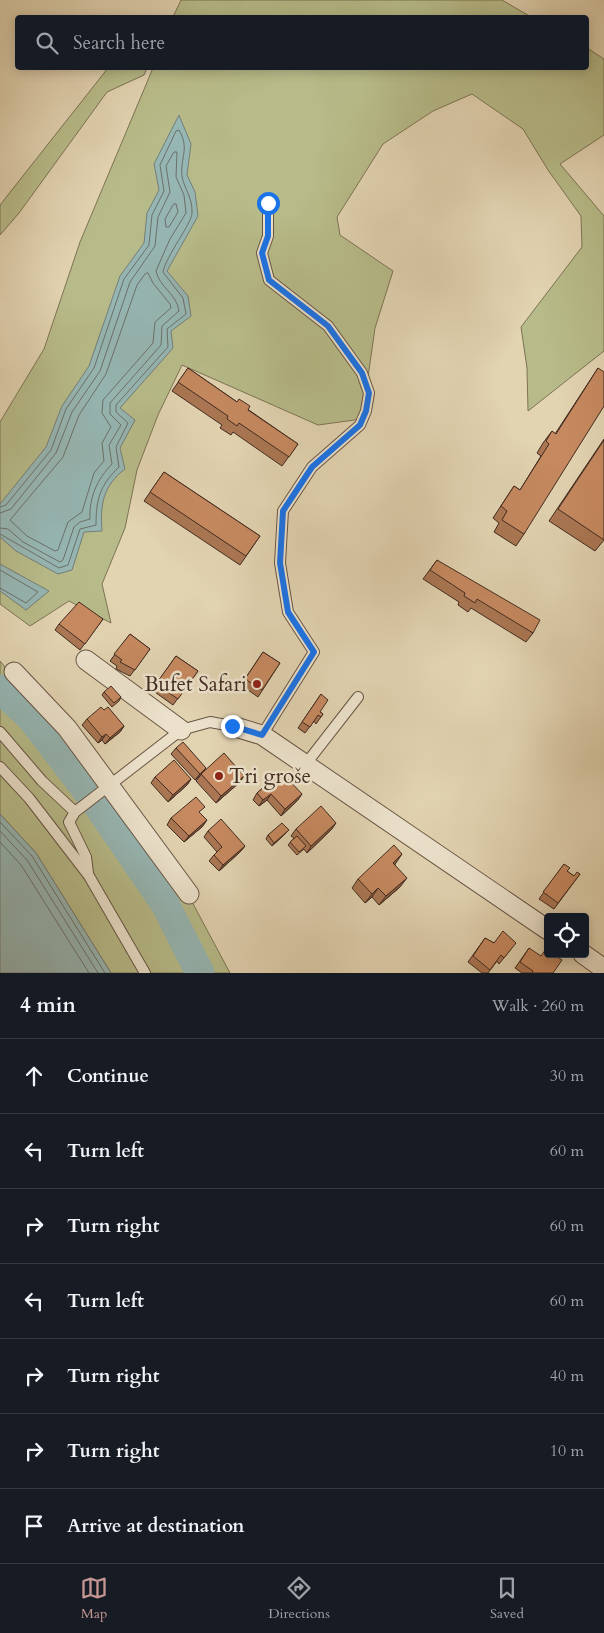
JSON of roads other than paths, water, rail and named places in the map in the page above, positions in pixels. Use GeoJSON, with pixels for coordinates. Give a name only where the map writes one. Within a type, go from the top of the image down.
{"type":"FeatureCollection","features":[{"type":"Feature","properties":{"kind":"street"},"geometry":{"type":"LineString","coordinates":[[86,660],[180,730]]}},
{"type":"Feature","properties":{"kind":"street"},"geometry":{"type":"LineString","coordinates":[[14,672],[67,728],[103,790],[189,894]]}},
{"type":"Feature","properties":{"kind":"street"},"geometry":{"type":"LineString","coordinates":[[232,726],[262,735],[544,927]]}},
{"type":"Feature","properties":{"kind":"street"},"geometry":{"type":"LineString","coordinates":[[589,958],[604,969]]}},
{"type":"Feature","properties":{"kind":"lane"},"geometry":{"type":"LineString","coordinates":[[262,735],[314,652],[288,612],[280,563],[283,511],[312,467],[360,425],[366,411],[369,393],[362,373],[328,326],[269,280],[262,253],[268,236],[268,203]]}},
{"type":"Feature","properties":{"kind":"lane"},"geometry":{"type":"LineString","coordinates":[[306,765],[358,697]]}},
{"type":"Feature","properties":{"kind":"lane"},"geometry":{"type":"LineString","coordinates":[[89,876],[86,857],[69,822],[74,812],[180,730],[210,722],[232,726]]}},
{"type":"Feature","properties":{"kind":"lane"},"geometry":{"type":"LineString","coordinates":[[0,732],[42,781],[74,812]]}},
{"type":"Feature","properties":{"kind":"lane"},"geometry":{"type":"LineString","coordinates":[[0,767],[29,798],[89,876],[145,973]]}},
{"type":"Feature","properties":{"kind":"water"},"geometry":{"type":"Polygon","coordinates":[[[179,115],[191,144],[187,175],[195,192],[198,216],[167,271],[188,296],[191,316],[171,331],[173,348],[120,408],[135,420],[120,448],[125,469],[112,482],[105,496],[102,512],[102,531],[84,532],[72,570],[58,574],[16,551],[0,537],[0,504],[46,447],[62,406],[89,366],[120,276],[144,243],[147,213],[159,190],[154,164],[179,115]]]}},
{"type":"Feature","properties":{"kind":"water"},"geometry":{"type":"Polygon","coordinates":[[[0,564],[49,591],[26,610],[0,591],[0,564]]]}},
{"type":"Feature","properties":{"kind":"water"},"geometry":{"type":"Polygon","coordinates":[[[0,814],[36,853],[111,973],[0,973],[0,814]]]}},
{"type":"Feature","properties":{"kind":"waterway"},"geometry":{"type":"LineString","coordinates":[[0,689],[31,718],[96,803],[165,904],[200,973]]}},
{"type":"Feature","properties":{"kind":"place","name":"Bufet Safari"},"geometry":{"type":"Point","coordinates":[257,684]}},
{"type":"Feature","properties":{"kind":"place","name":"Tri groše"},"geometry":{"type":"Point","coordinates":[219,776]}}]}
